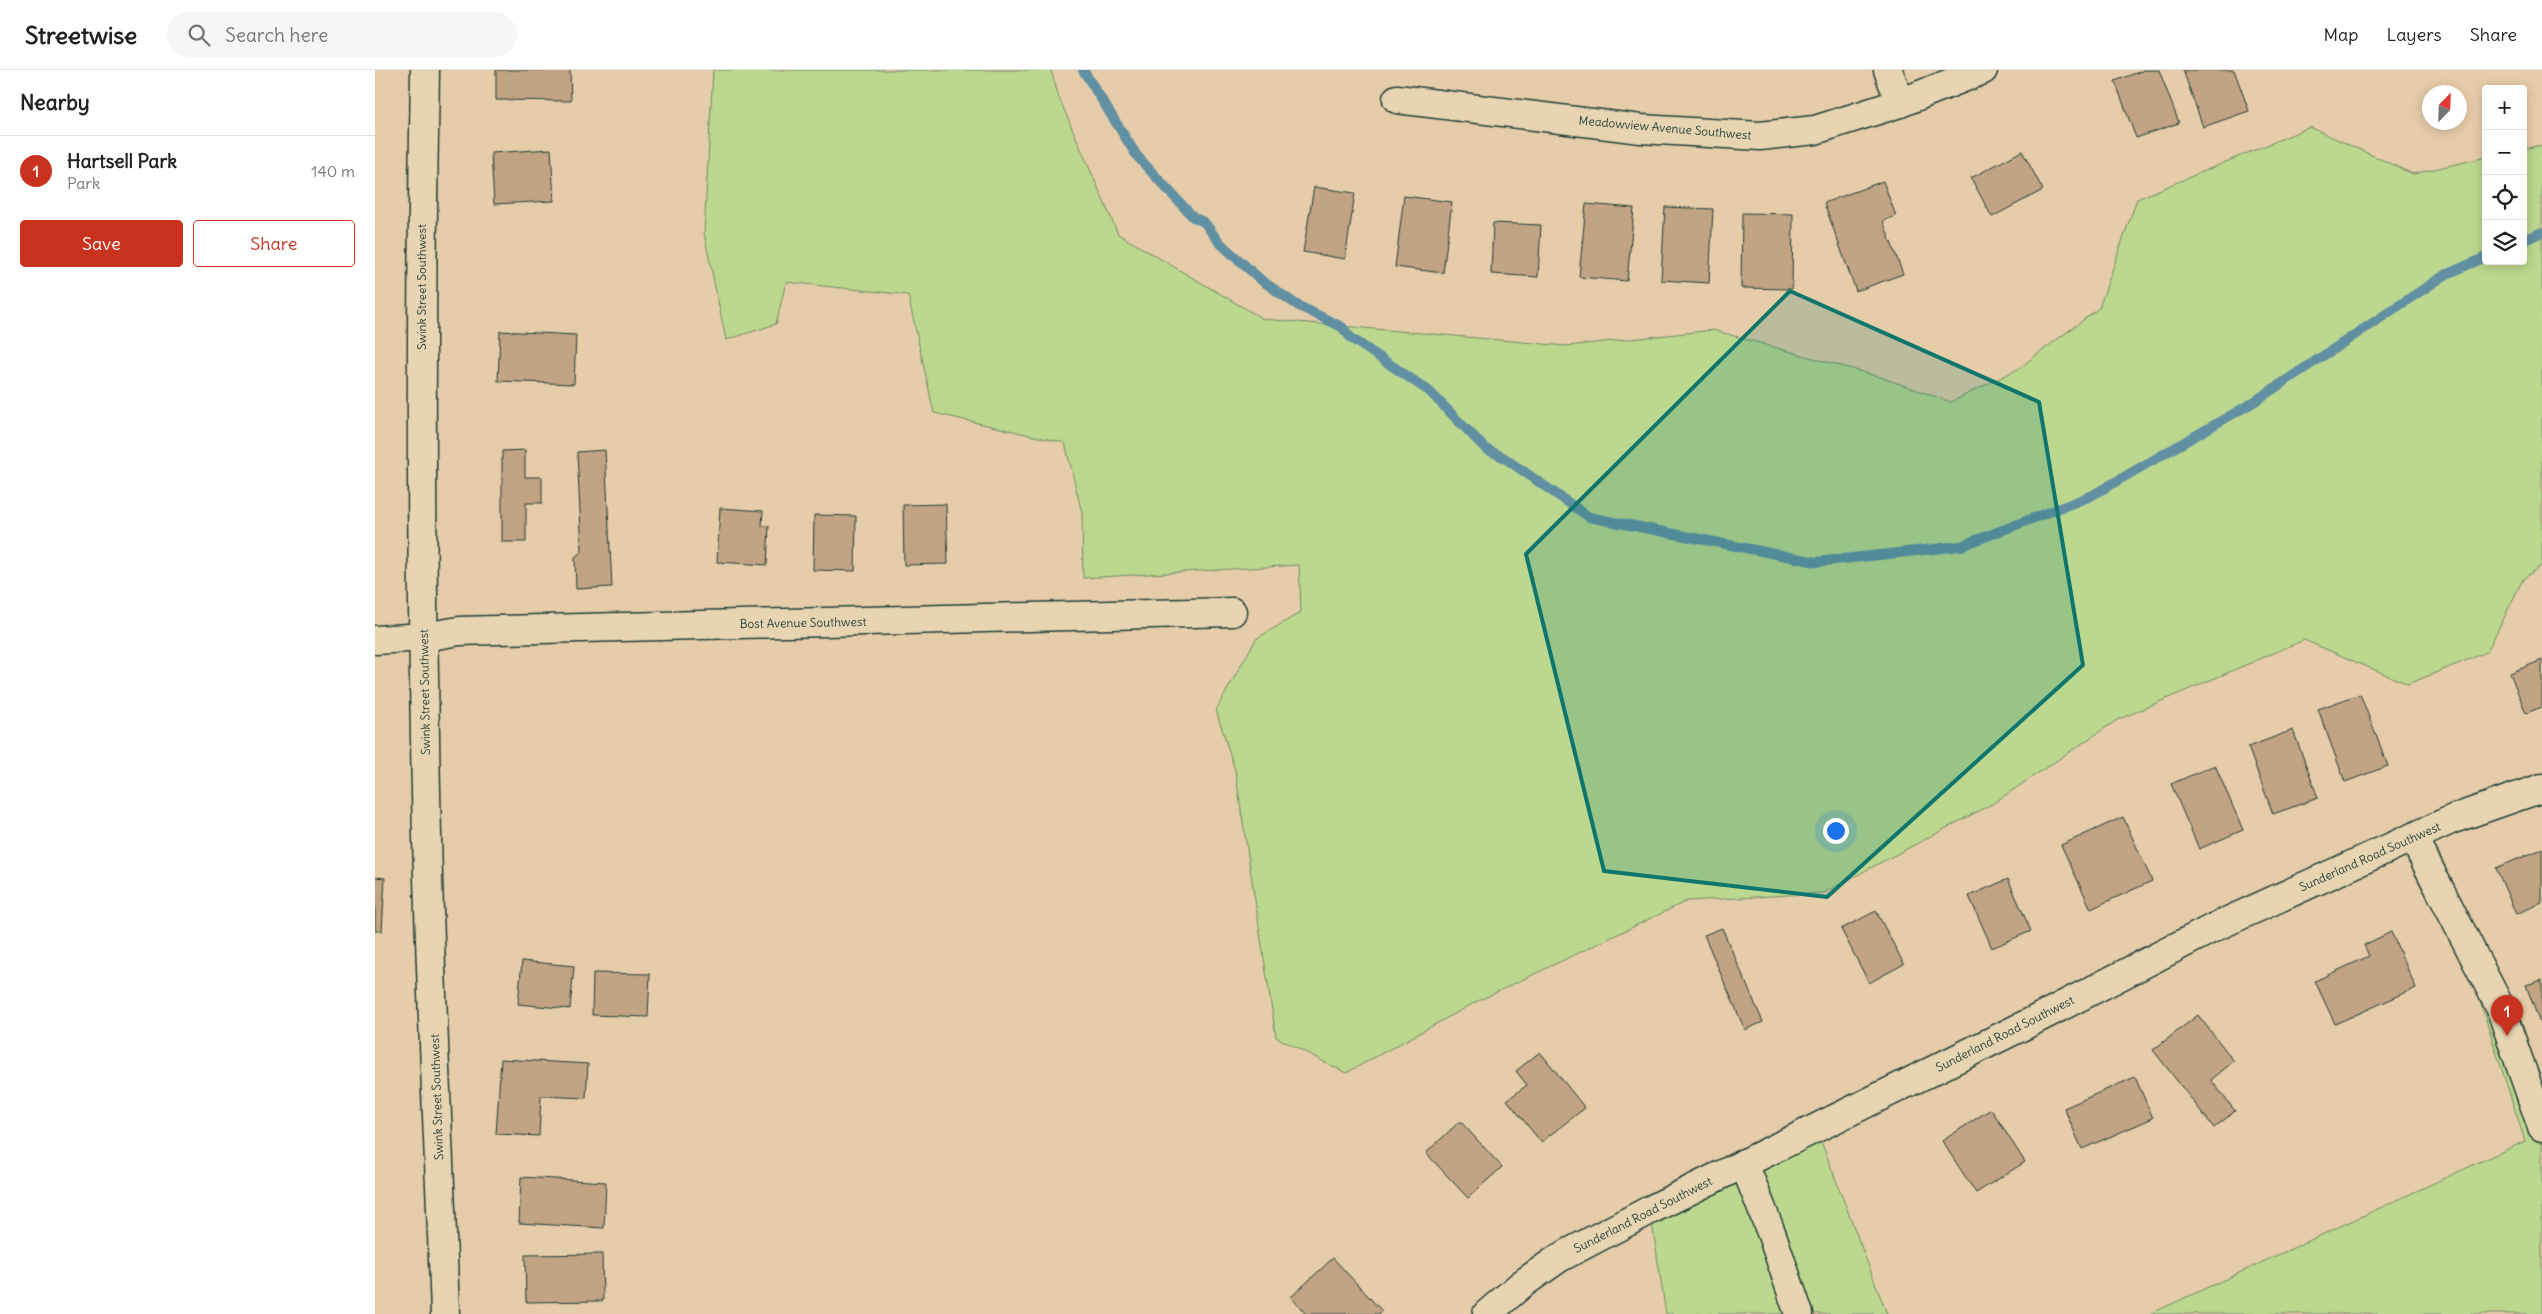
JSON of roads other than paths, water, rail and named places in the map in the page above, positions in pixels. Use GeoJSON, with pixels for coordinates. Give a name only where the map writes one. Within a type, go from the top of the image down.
{"type":"FeatureCollection","features":[{"type":"Feature","properties":{"kind":"street","name":"Swink Street Southwest"},"geometry":{"type":"LineString","coordinates":[[425,70],[421,294],[424,636],[428,877],[445,1314]]}},
{"type":"Feature","properties":{"kind":"street"},"geometry":{"type":"LineString","coordinates":[[1888,70],[1900,103]]}},
{"type":"Feature","properties":{"kind":"street","name":"Meadowview Avenue Southwest"},"geometry":{"type":"LineString","coordinates":[[1397,99],[1641,129],[1760,136],[1815,130],[1900,103],[1983,70]]}},
{"type":"Feature","properties":{"kind":"street","name":"Bost Avenue Southwest"},"geometry":{"type":"LineString","coordinates":[[375,640],[459,631],[1232,612]]}},
{"type":"Feature","properties":{"kind":"street","name":"Sunderland Road Southwest"},"geometry":{"type":"LineString","coordinates":[[1487,1314],[1522,1284],[1559,1258],[1744,1163],[2027,1024],[2217,926],[2453,819],[2542,788]]}},
{"type":"Feature","properties":{"kind":"street"},"geometry":{"type":"LineString","coordinates":[[2413,837],[2500,1007],[2542,1127]]}},
{"type":"Feature","properties":{"kind":"street"},"geometry":{"type":"LineString","coordinates":[[1744,1163],[1772,1234],[1799,1314]]}},
{"type":"Feature","properties":{"kind":"waterway"},"geometry":{"type":"LineString","coordinates":[[1083,70],[1137,156],[1193,217],[1204,222],[1219,242],[1261,280],[1297,305],[1342,327],[1351,338],[1429,391],[1486,449],[1503,457],[1589,517],[1816,562],[1961,546],[2091,496],[2252,403],[2445,275],[2482,259]]}},
{"type":"Feature","properties":{"kind":"waterway"},"geometry":{"type":"LineString","coordinates":[[2527,239],[2542,232]]}},
{"type":"Feature","properties":{"kind":"place","name":"Hartsell Park"},"geometry":{"type":"Point","coordinates":[2507,1036]}}]}
